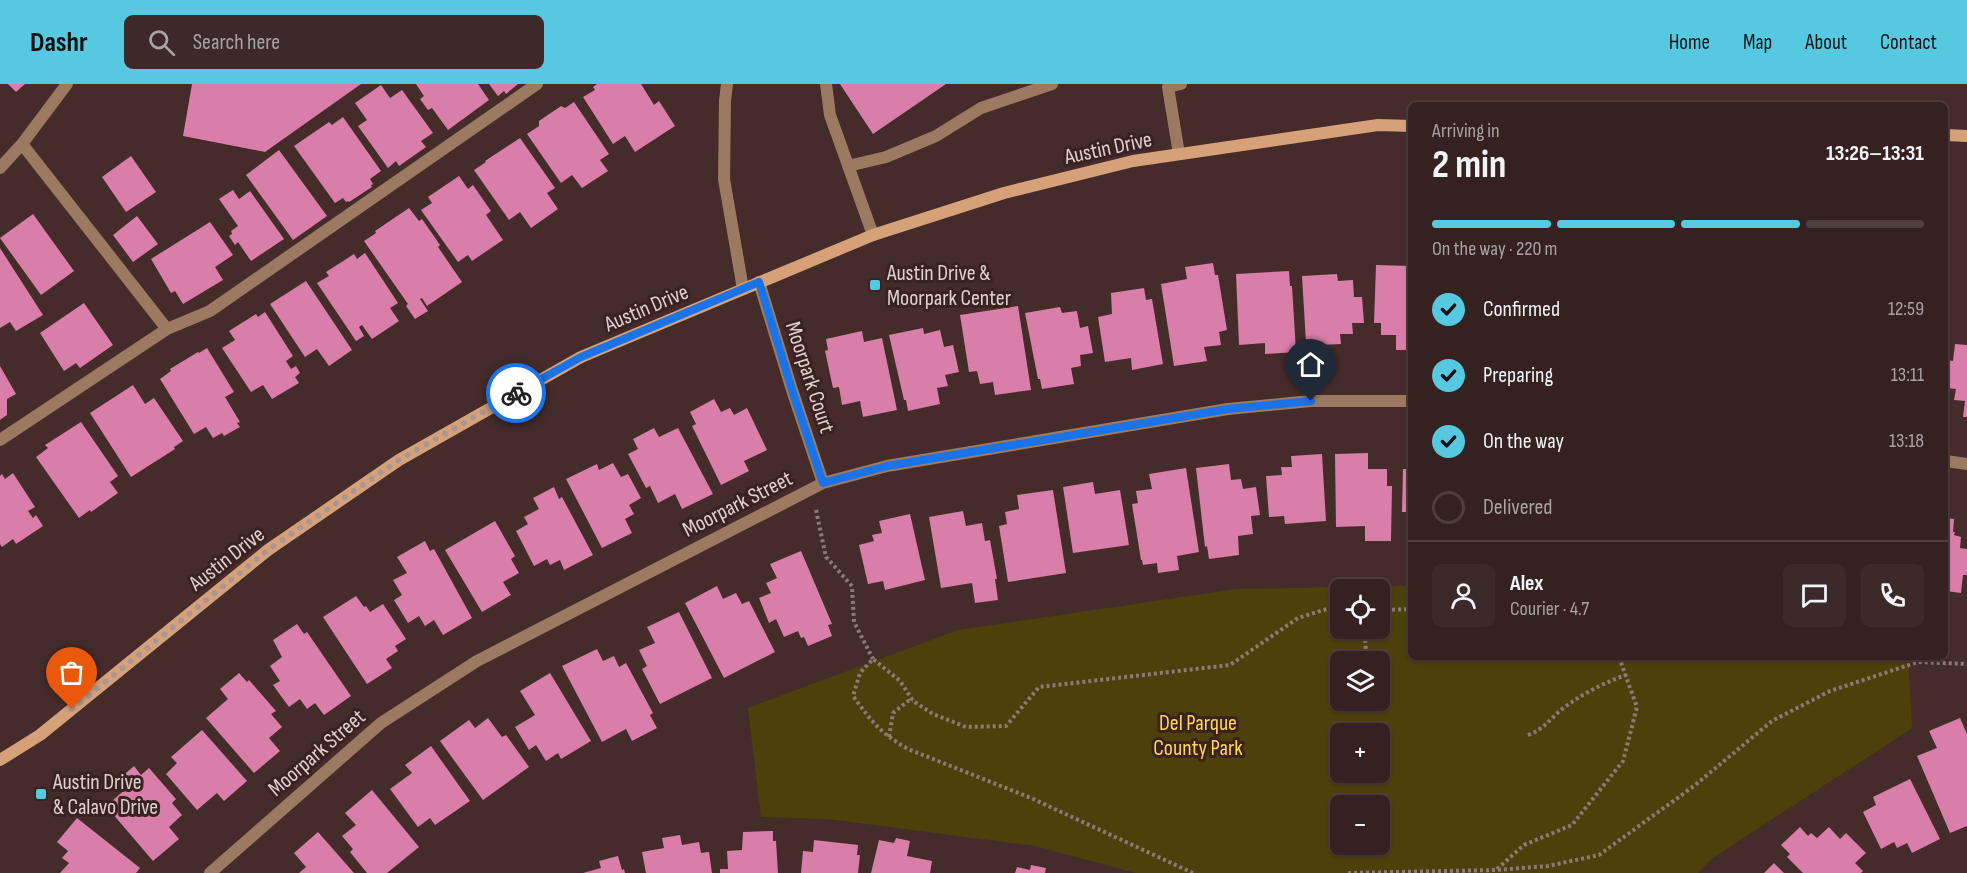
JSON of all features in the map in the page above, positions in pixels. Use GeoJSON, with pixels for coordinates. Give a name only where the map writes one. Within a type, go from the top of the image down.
{"type":"FeatureCollection","features":[{"type":"Feature","properties":{"kind":"main road","name":"Austin Drive"},"geometry":{"type":"LineString","coordinates":[[0,760],[40,735],[268,550],[399,460],[581,357],[873,235],[1004,193],[1134,161],[1378,125],[1408,126]]}},
{"type":"Feature","properties":{"kind":"main road"},"geometry":{"type":"LineString","coordinates":[[1948,135],[1967,135]]}},
{"type":"Feature","properties":{"kind":"street"},"geometry":{"type":"LineString","coordinates":[[0,168],[22,144],[67,84]]}},
{"type":"Feature","properties":{"kind":"street"},"geometry":{"type":"LineString","coordinates":[[0,440],[167,329],[210,311],[537,84]]}},
{"type":"Feature","properties":{"kind":"street"},"geometry":{"type":"LineString","coordinates":[[727,84],[724,179],[743,289]]}},
{"type":"Feature","properties":{"kind":"street"},"geometry":{"type":"LineString","coordinates":[[826,84],[830,115],[873,235]]}},
{"type":"Feature","properties":{"kind":"street"},"geometry":{"type":"LineString","coordinates":[[848,166],[886,157],[936,136],[981,108],[1052,84]]}},
{"type":"Feature","properties":{"kind":"street"},"geometry":{"type":"LineString","coordinates":[[1171,85],[1179,154]]}},
{"type":"Feature","properties":{"kind":"street"},"geometry":{"type":"LineString","coordinates":[[22,144],[167,329]]}},
{"type":"Feature","properties":{"kind":"street","name":"Moorpark Court"},"geometry":{"type":"LineString","coordinates":[[759,282],[823,483]]}},
{"type":"Feature","properties":{"kind":"street","name":"Moorpark Street"},"geometry":{"type":"LineString","coordinates":[[210,873],[390,717],[477,661],[823,483],[887,466],[1228,409],[1311,401],[1408,400]]}},
{"type":"Feature","properties":{"kind":"street"},"geometry":{"type":"LineString","coordinates":[[1948,461],[1967,464]]}},
{"type":"Feature","properties":{"kind":"path"},"geometry":{"type":"LineString","coordinates":[[811,489],[826,557],[852,586],[854,622],[873,659],[900,681],[913,701],[933,714],[966,727],[1005,726],[1039,687],[1230,665],[1298,618],[1330,608]]}},
{"type":"Feature","properties":{"kind":"path"},"geometry":{"type":"LineString","coordinates":[[1390,610],[1408,609]]}},
{"type":"Feature","properties":{"kind":"path"},"geometry":{"type":"LineString","coordinates":[[873,659],[860,673],[853,696],[875,727],[888,738],[1031,798],[1192,873]]}},
{"type":"Feature","properties":{"kind":"path"},"geometry":{"type":"LineString","coordinates":[[1496,870],[1524,845],[1572,825],[1623,761],[1637,707],[1620,660]]}},
{"type":"Feature","properties":{"kind":"path"},"geometry":{"type":"LineString","coordinates":[[1348,873],[1496,870],[1548,866],[1599,855],[1694,786],[1772,721],[1830,691],[1918,662],[1967,664]]}},
{"type":"Feature","properties":{"kind":"path"},"geometry":{"type":"LineString","coordinates":[[1528,735],[1539,731],[1561,710],[1601,684],[1626,675]]}},
{"type":"Feature","properties":{"kind":"path"},"geometry":{"type":"LineString","coordinates":[[888,738],[892,713],[908,701],[913,701]]}},
{"type":"Feature","properties":{"kind":"green space","name":"Del Parque County Park"},"geometry":{"type":"Polygon","coordinates":[[[1390,586],[1408,586],[1408,660],[1908,660],[1912,728],[1710,860],[1698,873],[1136,873],[1035,846],[828,819],[761,817],[748,708],[958,630],[1237,589],[1330,587],[1330,639],[1390,639],[1390,586]]]}},
{"type":"Feature","properties":{"kind":"building"},"geometry":{"type":"Polygon","coordinates":[[[8,84],[25,84],[16,92],[8,84]]]}},
{"type":"Feature","properties":{"kind":"building"},"geometry":{"type":"Polygon","coordinates":[[[192,84],[361,84],[265,152],[183,136],[192,84]]]}},
{"type":"Feature","properties":{"kind":"building"},"geometry":{"type":"Polygon","coordinates":[[[416,84],[478,84],[489,100],[448,130],[432,108],[428,110],[420,99],[424,96],[416,84]]]}},
{"type":"Feature","properties":{"kind":"building"},"geometry":{"type":"Polygon","coordinates":[[[489,84],[518,84],[506,94],[504,91],[498,96],[489,84]]]}},
{"type":"Feature","properties":{"kind":"building"},"geometry":{"type":"Polygon","coordinates":[[[597,84],[641,84],[654,105],[659,101],[675,126],[635,152],[625,136],[613,144],[583,97],[595,90],[593,87],[597,84]]]}},
{"type":"Feature","properties":{"kind":"building"},"geometry":{"type":"Polygon","coordinates":[[[840,84],[946,84],[873,134],[840,84]]]}},
{"type":"Feature","properties":{"kind":"building"},"geometry":{"type":"Polygon","coordinates":[[[381,85],[390,98],[402,90],[433,133],[421,141],[426,147],[399,166],[396,161],[388,168],[358,126],[367,120],[355,103],[381,85]]]}},
{"type":"Feature","properties":{"kind":"building"},"geometry":{"type":"Polygon","coordinates":[[[574,102],[609,154],[600,160],[608,171],[582,188],[572,175],[561,183],[527,134],[539,126],[539,121],[561,106],[565,108],[574,102]]]}},
{"type":"Feature","properties":{"kind":"building"},"geometry":{"type":"Polygon","coordinates":[[[343,117],[381,171],[370,179],[372,187],[349,202],[343,198],[335,203],[294,146],[329,122],[332,125],[343,117]]]}},
{"type":"Feature","properties":{"kind":"building"},"geometry":{"type":"Polygon","coordinates":[[[520,138],[555,188],[547,193],[558,209],[531,228],[520,212],[509,220],[474,170],[520,138]]]}},
{"type":"Feature","properties":{"kind":"building"},"geometry":{"type":"Polygon","coordinates":[[[279,150],[327,216],[293,240],[246,175],[279,150]]]}},
{"type":"Feature","properties":{"kind":"building"},"geometry":{"type":"Polygon","coordinates":[[[131,156],[156,192],[126,212],[102,177],[131,156]]]}},
{"type":"Feature","properties":{"kind":"building"},"geometry":{"type":"Polygon","coordinates":[[[459,176],[468,189],[473,185],[491,211],[486,215],[503,240],[472,261],[468,255],[458,262],[421,210],[432,203],[428,197],[459,176]]]}},
{"type":"Feature","properties":{"kind":"building"},"geometry":{"type":"Polygon","coordinates":[[[233,190],[239,199],[250,191],[284,239],[251,261],[238,242],[235,245],[229,236],[232,234],[231,231],[238,226],[219,199],[233,190]]]}},
{"type":"Feature","properties":{"kind":"building"},"geometry":{"type":"Polygon","coordinates":[[[409,208],[419,221],[422,219],[462,282],[427,306],[422,298],[420,299],[428,311],[415,319],[406,306],[408,304],[364,241],[409,208]]]}},
{"type":"Feature","properties":{"kind":"building"},"geometry":{"type":"Polygon","coordinates":[[[33,214],[74,271],[41,295],[0,238],[33,214]]]}},
{"type":"Feature","properties":{"kind":"building"},"geometry":{"type":"Polygon","coordinates":[[[137,216],[158,244],[133,262],[113,235],[137,216]]]}},
{"type":"Feature","properties":{"kind":"building"},"geometry":{"type":"Polygon","coordinates":[[[210,222],[233,255],[215,267],[223,280],[183,304],[175,291],[171,293],[151,259],[210,222]]]}},
{"type":"Feature","properties":{"kind":"building"},"geometry":{"type":"Polygon","coordinates":[[[0,248],[43,315],[16,331],[10,322],[0,328],[0,248]]]}},
{"type":"Feature","properties":{"kind":"building"},"geometry":{"type":"Polygon","coordinates":[[[365,253],[398,303],[390,308],[399,321],[372,339],[362,325],[359,327],[364,336],[356,341],[317,283],[329,276],[326,272],[354,254],[357,259],[365,253]]]}},
{"type":"Feature","properties":{"kind":"building"},"geometry":{"type":"Polygon","coordinates":[[[1213,263],[1215,275],[1218,275],[1227,330],[1219,332],[1221,345],[1204,347],[1207,361],[1174,366],[1161,284],[1187,279],[1185,267],[1213,263]]]}},
{"type":"Feature","properties":{"kind":"building"},"geometry":{"type":"Polygon","coordinates":[[[1376,265],[1408,266],[1408,350],[1396,350],[1396,335],[1381,335],[1381,323],[1374,323],[1376,265]]]}},
{"type":"Feature","properties":{"kind":"building"},"geometry":{"type":"Polygon","coordinates":[[[1289,271],[1296,352],[1265,354],[1265,343],[1239,345],[1236,274],[1289,271]]]}},
{"type":"Feature","properties":{"kind":"building"},"geometry":{"type":"Polygon","coordinates":[[[1337,274],[1338,281],[1353,280],[1354,297],[1362,297],[1364,323],[1352,323],[1353,334],[1340,334],[1341,344],[1306,343],[1302,276],[1337,274]]]}},
{"type":"Feature","properties":{"kind":"building"},"geometry":{"type":"Polygon","coordinates":[[[306,281],[352,350],[329,366],[317,349],[305,357],[270,304],[306,281]]]}},
{"type":"Feature","properties":{"kind":"building"},"geometry":{"type":"Polygon","coordinates":[[[1144,288],[1146,300],[1152,299],[1163,364],[1132,370],[1131,358],[1105,362],[1098,317],[1112,314],[1111,293],[1144,288]]]}},
{"type":"Feature","properties":{"kind":"building"},"geometry":{"type":"Polygon","coordinates":[[[84,303],[113,345],[80,368],[76,363],[64,371],[40,333],[84,303]]]}},
{"type":"Feature","properties":{"kind":"building"},"geometry":{"type":"Polygon","coordinates":[[[1018,306],[1031,390],[995,395],[993,382],[980,384],[977,371],[969,372],[960,315],[1018,306]]]}},
{"type":"Feature","properties":{"kind":"building"},"geometry":{"type":"Polygon","coordinates":[[[1060,307],[1062,313],[1077,311],[1080,328],[1088,326],[1093,353],[1080,355],[1081,366],[1071,368],[1074,384],[1042,389],[1025,313],[1060,307]]]}},
{"type":"Feature","properties":{"kind":"building"},"geometry":{"type":"Polygon","coordinates":[[[265,312],[293,356],[286,361],[291,369],[296,366],[300,373],[295,377],[299,383],[272,399],[263,385],[251,392],[222,348],[235,340],[229,331],[256,314],[258,317],[265,312]]]}},
{"type":"Feature","properties":{"kind":"building"},"geometry":{"type":"Polygon","coordinates":[[[923,328],[924,334],[940,330],[944,347],[953,345],[959,372],[945,375],[948,386],[937,388],[940,404],[908,411],[889,335],[923,328]]]}},
{"type":"Feature","properties":{"kind":"building"},"geometry":{"type":"Polygon","coordinates":[[[862,331],[864,342],[882,338],[897,410],[863,417],[860,401],[842,405],[839,387],[833,388],[825,351],[828,350],[826,339],[862,331]]]}},
{"type":"Feature","properties":{"kind":"building"},"geometry":{"type":"Polygon","coordinates":[[[1955,344],[1967,345],[1967,417],[1963,417],[1965,401],[1954,400],[1956,389],[1948,388],[1948,360],[1953,361],[1955,344]]]}},
{"type":"Feature","properties":{"kind":"building"},"geometry":{"type":"Polygon","coordinates":[[[207,348],[234,392],[225,397],[240,422],[237,423],[240,427],[224,436],[222,433],[213,438],[206,427],[194,434],[160,379],[171,371],[170,369],[207,348]]]}},
{"type":"Feature","properties":{"kind":"building"},"geometry":{"type":"Polygon","coordinates":[[[0,366],[16,394],[7,399],[7,415],[0,420],[0,366]]]}},
{"type":"Feature","properties":{"kind":"building"},"geometry":{"type":"Polygon","coordinates":[[[133,385],[145,404],[154,398],[183,441],[174,447],[175,449],[131,477],[90,413],[133,385]]]}},
{"type":"Feature","properties":{"kind":"building"},"geometry":{"type":"Polygon","coordinates":[[[714,399],[721,412],[730,408],[734,415],[747,408],[767,450],[744,461],[749,471],[721,485],[692,426],[696,424],[690,412],[714,399]]]}},
{"type":"Feature","properties":{"kind":"building"},"geometry":{"type":"Polygon","coordinates":[[[81,422],[118,476],[110,482],[118,493],[79,518],[36,457],[48,448],[45,445],[81,422]]]}},
{"type":"Feature","properties":{"kind":"building"},"geometry":{"type":"Polygon","coordinates":[[[654,428],[659,437],[678,428],[713,494],[682,509],[675,494],[658,503],[650,486],[646,488],[628,454],[638,449],[633,439],[654,428]]]}},
{"type":"Feature","properties":{"kind":"building"},"geometry":{"type":"Polygon","coordinates":[[[1368,453],[1368,469],[1387,469],[1387,486],[1392,486],[1391,541],[1365,541],[1365,526],[1336,527],[1335,454],[1368,453]]]}},
{"type":"Feature","properties":{"kind":"building"},"geometry":{"type":"Polygon","coordinates":[[[1322,454],[1326,521],[1285,524],[1284,516],[1269,517],[1266,476],[1282,475],[1281,467],[1292,467],[1291,456],[1322,454]]]}},
{"type":"Feature","properties":{"kind":"building"},"geometry":{"type":"Polygon","coordinates":[[[613,463],[621,477],[628,474],[641,498],[629,505],[634,514],[625,519],[632,533],[602,548],[566,479],[597,464],[599,470],[613,463]]]}},
{"type":"Feature","properties":{"kind":"building"},"geometry":{"type":"Polygon","coordinates":[[[1229,464],[1231,480],[1241,479],[1243,489],[1256,487],[1260,515],[1251,516],[1253,534],[1238,536],[1239,555],[1209,559],[1207,546],[1205,547],[1196,468],[1229,464]]]}},
{"type":"Feature","properties":{"kind":"building"},"geometry":{"type":"Polygon","coordinates":[[[1186,468],[1199,552],[1177,556],[1179,570],[1158,573],[1157,563],[1143,565],[1141,560],[1132,504],[1138,503],[1136,491],[1152,489],[1149,474],[1186,468]]]}},
{"type":"Feature","properties":{"kind":"building"},"geometry":{"type":"Polygon","coordinates":[[[1403,469],[1408,469],[1408,512],[1402,512],[1403,469]]]}},
{"type":"Feature","properties":{"kind":"building"},"geometry":{"type":"Polygon","coordinates":[[[13,473],[35,507],[28,511],[33,518],[36,515],[43,526],[16,544],[13,539],[2,547],[0,544],[0,476],[2,474],[5,479],[13,473]]]}},
{"type":"Feature","properties":{"kind":"building"},"geometry":{"type":"Polygon","coordinates":[[[1093,482],[1095,494],[1120,490],[1129,545],[1073,553],[1063,487],[1093,482]]]}},
{"type":"Feature","properties":{"kind":"building"},"geometry":{"type":"Polygon","coordinates":[[[554,487],[559,499],[562,497],[593,555],[564,570],[560,560],[550,565],[547,559],[534,566],[516,531],[528,524],[524,517],[539,509],[533,498],[554,487]]]}},
{"type":"Feature","properties":{"kind":"building"},"geometry":{"type":"Polygon","coordinates":[[[1053,490],[1066,573],[1008,582],[999,526],[1007,524],[1005,512],[1019,509],[1017,495],[1053,490]]]}},
{"type":"Feature","properties":{"kind":"building"},"geometry":{"type":"Polygon","coordinates":[[[963,511],[966,526],[982,523],[985,541],[990,540],[998,600],[975,603],[972,583],[941,588],[929,517],[963,511]]]}},
{"type":"Feature","properties":{"kind":"building"},"geometry":{"type":"Polygon","coordinates":[[[910,514],[925,580],[885,590],[883,581],[868,584],[859,545],[874,541],[872,535],[882,533],[879,521],[910,514]]]}},
{"type":"Feature","properties":{"kind":"building"},"geometry":{"type":"Polygon","coordinates":[[[1948,518],[1954,519],[1953,532],[1955,532],[1954,535],[1961,537],[1960,548],[1967,549],[1967,575],[1963,575],[1961,593],[1948,591],[1948,518]]]}},
{"type":"Feature","properties":{"kind":"building"},"geometry":{"type":"Polygon","coordinates":[[[495,521],[515,556],[511,559],[519,573],[503,582],[511,595],[482,612],[445,550],[495,521]]]}},
{"type":"Feature","properties":{"kind":"building"},"geometry":{"type":"Polygon","coordinates":[[[425,541],[430,551],[434,549],[472,618],[443,635],[434,620],[425,626],[419,616],[408,623],[394,600],[402,595],[393,580],[407,573],[397,557],[425,541]]]}},
{"type":"Feature","properties":{"kind":"building"},"geometry":{"type":"Polygon","coordinates":[[[801,551],[832,624],[828,625],[832,636],[808,646],[798,631],[784,637],[776,619],[769,623],[759,598],[771,593],[766,583],[777,578],[770,564],[801,551]]]}},
{"type":"Feature","properties":{"kind":"building"},"geometry":{"type":"Polygon","coordinates":[[[717,586],[723,599],[736,593],[742,604],[749,601],[775,652],[724,678],[685,603],[717,586]]]}},
{"type":"Feature","properties":{"kind":"building"},"geometry":{"type":"Polygon","coordinates":[[[356,596],[370,612],[383,604],[406,639],[395,646],[398,651],[386,659],[392,668],[367,684],[323,617],[356,596]]]}},
{"type":"Feature","properties":{"kind":"building"},"geometry":{"type":"Polygon","coordinates":[[[679,612],[712,678],[660,704],[642,669],[647,666],[639,650],[655,643],[647,627],[679,612]]]}},
{"type":"Feature","properties":{"kind":"building"},"geometry":{"type":"Polygon","coordinates":[[[297,624],[304,634],[307,632],[351,696],[324,715],[315,703],[307,709],[300,699],[289,707],[273,685],[280,681],[270,666],[282,657],[273,640],[297,624]]]}},
{"type":"Feature","properties":{"kind":"building"},"geometry":{"type":"Polygon","coordinates":[[[597,649],[603,661],[614,656],[619,667],[626,663],[653,713],[650,715],[657,728],[632,741],[626,729],[602,742],[562,666],[597,649]]]}},
{"type":"Feature","properties":{"kind":"building"},"geometry":{"type":"Polygon","coordinates":[[[239,673],[247,682],[249,680],[276,711],[271,714],[282,727],[269,738],[280,751],[254,773],[206,718],[228,699],[220,689],[239,673]]]}},
{"type":"Feature","properties":{"kind":"building"},"geometry":{"type":"Polygon","coordinates":[[[550,673],[591,741],[561,759],[558,753],[546,761],[536,745],[529,750],[515,727],[535,715],[520,691],[550,673]]]}},
{"type":"Feature","properties":{"kind":"building"},"geometry":{"type":"Polygon","coordinates":[[[488,718],[502,737],[506,735],[529,767],[483,800],[440,741],[469,720],[475,728],[488,718]]]}},
{"type":"Feature","properties":{"kind":"building"},"geometry":{"type":"Polygon","coordinates":[[[1960,718],[1967,734],[1967,826],[1950,833],[1917,756],[1937,748],[1929,731],[1960,718]]]}},
{"type":"Feature","properties":{"kind":"building"},"geometry":{"type":"Polygon","coordinates":[[[202,730],[247,781],[224,801],[217,793],[197,810],[166,774],[177,763],[171,757],[202,730]]]}},
{"type":"Feature","properties":{"kind":"building"},"geometry":{"type":"Polygon","coordinates":[[[431,746],[470,801],[435,825],[430,818],[418,827],[390,789],[412,773],[405,765],[431,746]]]}},
{"type":"Feature","properties":{"kind":"building"},"geometry":{"type":"Polygon","coordinates":[[[134,766],[141,775],[149,768],[176,799],[172,803],[182,815],[169,827],[179,839],[153,861],[106,806],[127,788],[119,779],[134,766]]]}},
{"type":"Feature","properties":{"kind":"building"},"geometry":{"type":"Polygon","coordinates":[[[1910,779],[1940,839],[1912,853],[1907,843],[1897,848],[1894,842],[1881,849],[1863,812],[1876,805],[1873,797],[1910,779]]]}},
{"type":"Feature","properties":{"kind":"building"},"geometry":{"type":"Polygon","coordinates":[[[372,790],[419,847],[387,873],[367,873],[350,852],[353,849],[342,836],[356,825],[345,813],[372,790]]]}},
{"type":"Feature","properties":{"kind":"building"},"geometry":{"type":"Polygon","coordinates":[[[77,818],[140,868],[136,873],[60,873],[69,863],[62,858],[68,851],[57,842],[77,818]]]}},
{"type":"Feature","properties":{"kind":"building"},"geometry":{"type":"Polygon","coordinates":[[[1800,827],[1808,836],[1811,833],[1817,838],[1829,827],[1840,839],[1846,833],[1866,853],[1855,863],[1863,871],[1861,873],[1803,873],[1787,857],[1790,854],[1781,845],[1800,827]]]}},
{"type":"Feature","properties":{"kind":"building"},"geometry":{"type":"Polygon","coordinates":[[[773,831],[778,873],[720,873],[720,869],[728,869],[727,851],[742,850],[743,832],[773,831]]]}},
{"type":"Feature","properties":{"kind":"building"},"geometry":{"type":"Polygon","coordinates":[[[318,832],[354,873],[299,873],[306,867],[294,853],[318,832]]]}},
{"type":"Feature","properties":{"kind":"building"},"geometry":{"type":"Polygon","coordinates":[[[680,835],[682,845],[699,842],[701,853],[709,852],[712,873],[646,873],[642,852],[664,848],[662,838],[680,835]]]}},
{"type":"Feature","properties":{"kind":"building"},"geometry":{"type":"Polygon","coordinates":[[[896,838],[910,841],[907,856],[932,861],[930,873],[871,873],[879,840],[894,843],[896,838]]]}},
{"type":"Feature","properties":{"kind":"building"},"geometry":{"type":"Polygon","coordinates":[[[814,840],[858,845],[857,855],[860,855],[858,873],[801,873],[803,851],[813,852],[814,840]]]}},
{"type":"Feature","properties":{"kind":"building"},"geometry":{"type":"Polygon","coordinates":[[[618,856],[625,873],[583,873],[601,868],[599,861],[618,856]]]}},
{"type":"Feature","properties":{"kind":"building"},"geometry":{"type":"Polygon","coordinates":[[[1774,863],[1784,873],[1764,873],[1774,863]]]}},
{"type":"Feature","properties":{"kind":"building"},"geometry":{"type":"Polygon","coordinates":[[[1031,865],[1046,868],[1045,873],[1015,873],[1017,867],[1030,870],[1031,865]]]}},
{"type":"Feature","properties":{"kind":"way so far"},"geometry":{"type":"LineString","coordinates":[[72,709],[268,550],[399,460],[516,393]]}},
{"type":"Feature","properties":{"kind":"place","name":"Austin Drive & Moorpark Center"},"geometry":{"type":"Point","coordinates":[875,285]}},
{"type":"Feature","properties":{"kind":"place","name":"Austin Drive & Calavo Drive"},"geometry":{"type":"Point","coordinates":[41,794]}},
{"type":"Feature","properties":{"kind":"route"},"geometry":{"type":"LineString","coordinates":[[516,393],[581,357],[759,282],[823,483],[887,466],[1228,409],[1311,401]]}}]}
